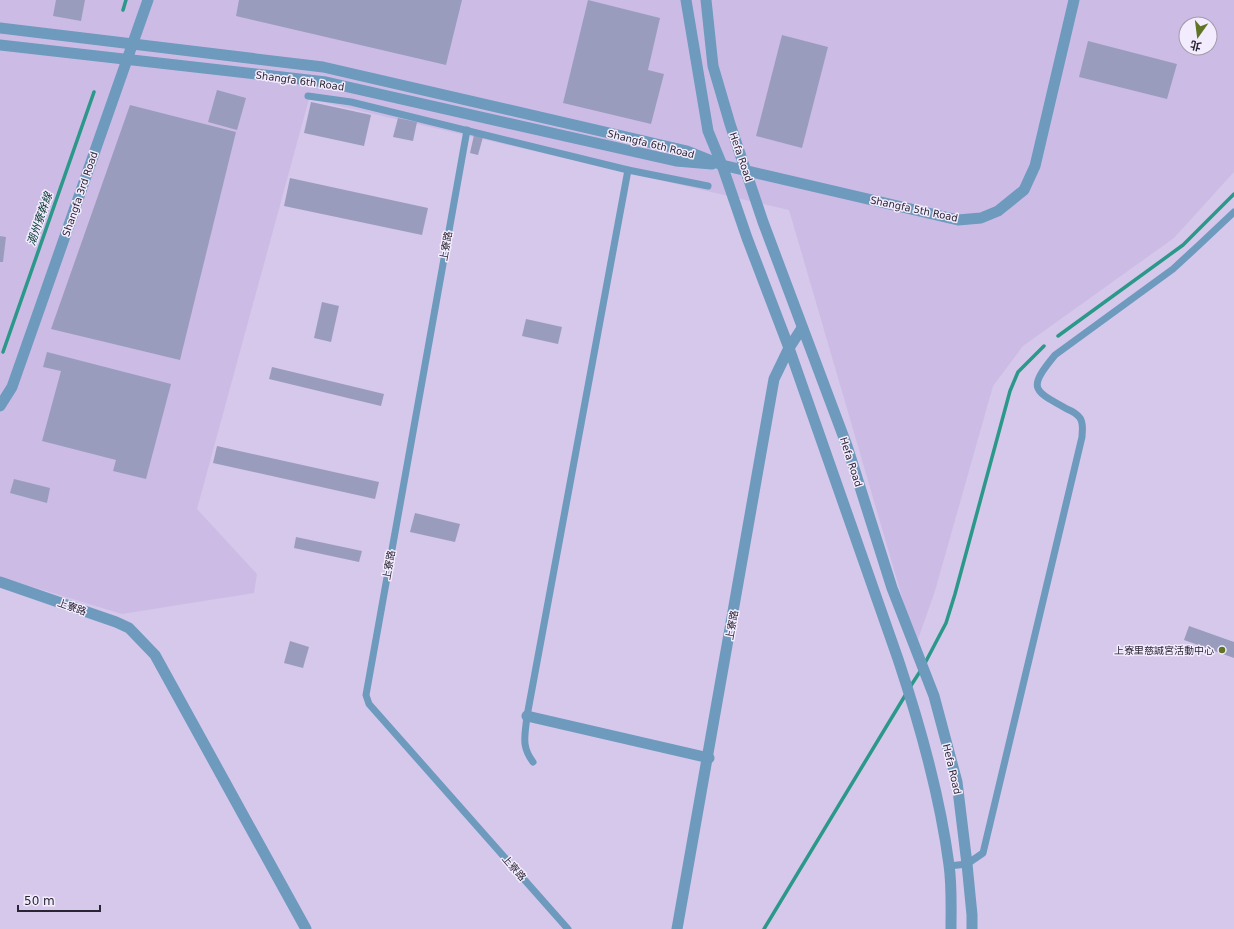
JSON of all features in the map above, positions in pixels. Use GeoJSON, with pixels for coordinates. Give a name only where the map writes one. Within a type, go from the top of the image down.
{"type":"FeatureCollection","features":[{"type":"Feature","properties":{"kind":"street","name":"Shangfa 3rd Road"},"geometry":{"type":"LineString","coordinates":[[0,406],[12,387],[148,0]]}},
{"type":"Feature","properties":{"kind":"street","name":"Hefa Road"},"geometry":{"type":"LineString","coordinates":[[686,0],[706,124],[722,165],[746,238],[789,348],[915,710],[939,809],[949,866],[952,929]]}},
{"type":"Feature","properties":{"kind":"street","name":"Hefa Road"},"geometry":{"type":"LineString","coordinates":[[706,0],[712,66],[745,170],[846,446],[892,588],[934,696],[957,782],[967,864],[972,929]]}},
{"type":"Feature","properties":{"kind":"street","name":"Shangfa 5th Road"},"geometry":{"type":"LineString","coordinates":[[722,165],[958,220],[981,218],[998,211],[1024,190],[1035,166],[1074,0]]}},
{"type":"Feature","properties":{"kind":"street","name":"Shangfa 6th Road"},"geometry":{"type":"LineString","coordinates":[[0,28],[323,67],[687,151],[722,165]]}},
{"type":"Feature","properties":{"kind":"street","name":"Shangfa 6th Road"},"geometry":{"type":"LineString","coordinates":[[0,45],[326,82],[676,161],[722,165]]}},
{"type":"Feature","properties":{"kind":"street","name":"上寮路"},"geometry":{"type":"LineString","coordinates":[[678,929],[774,378],[789,348],[802,328]]}},
{"type":"Feature","properties":{"kind":"street","name":"上寮路"},"geometry":{"type":"LineString","coordinates":[[0,582],[116,622],[129,628],[155,655],[306,929]]}},
{"type":"Feature","properties":{"kind":"street"},"geometry":{"type":"LineString","coordinates":[[527,716],[709,758]]}},
{"type":"Feature","properties":{"kind":"lane"},"geometry":{"type":"LineString","coordinates":[[308,96],[351,102],[628,170],[708,186]]}},
{"type":"Feature","properties":{"kind":"lane","name":"上寮路"},"geometry":{"type":"LineString","coordinates":[[467,130],[366,695],[369,704],[568,929]]}},
{"type":"Feature","properties":{"kind":"lane"},"geometry":{"type":"LineString","coordinates":[[533,762],[526,753],[524,741],[527,716],[628,170]]}},
{"type":"Feature","properties":{"kind":"lane"},"geometry":{"type":"LineString","coordinates":[[949,866],[967,864],[983,853],[1082,437],[1083,426],[1080,418],[1073,412],[1043,396],[1038,389],[1037,381],[1041,371],[1054,355],[1173,269],[1234,212]]}},
{"type":"Feature","properties":{"kind":"shaded area"},"geometry":{"type":"Polygon","coordinates":[[[0,0],[1234,0],[1234,172],[1174,238],[1023,346],[993,386],[935,591],[916,645],[789,210],[309,99],[197,509],[257,574],[254,593],[122,614],[0,577],[0,0]]]}},
{"type":"Feature","properties":{"kind":"building"},"geometry":{"type":"Polygon","coordinates":[[[56,0],[85,0],[81,21],[53,16],[56,0]]]}},
{"type":"Feature","properties":{"kind":"building"},"geometry":{"type":"Polygon","coordinates":[[[239,0],[462,0],[446,65],[236,16],[239,0]]]}},
{"type":"Feature","properties":{"kind":"building"},"geometry":{"type":"Polygon","coordinates":[[[588,0],[660,18],[648,70],[664,74],[651,124],[563,103],[588,0]]]}},
{"type":"Feature","properties":{"kind":"building"},"geometry":{"type":"Polygon","coordinates":[[[782,35],[828,47],[802,148],[756,136],[782,35]]]}},
{"type":"Feature","properties":{"kind":"building"},"geometry":{"type":"Polygon","coordinates":[[[1088,41],[1177,64],[1167,99],[1079,77],[1088,41]]]}},
{"type":"Feature","properties":{"kind":"building"},"geometry":{"type":"Polygon","coordinates":[[[217,90],[246,98],[237,130],[208,122],[217,90]]]}},
{"type":"Feature","properties":{"kind":"building"},"geometry":{"type":"Polygon","coordinates":[[[311,102],[371,115],[364,146],[304,133],[311,102]]]}},
{"type":"Feature","properties":{"kind":"building"},"geometry":{"type":"Polygon","coordinates":[[[130,105],[236,132],[180,360],[51,329],[130,105]]]}},
{"type":"Feature","properties":{"kind":"building"},"geometry":{"type":"Polygon","coordinates":[[[398,118],[417,122],[413,141],[393,137],[398,118]]]}},
{"type":"Feature","properties":{"kind":"building"},"geometry":{"type":"Polygon","coordinates":[[[474,135],[483,137],[478,155],[470,153],[474,135]]]}},
{"type":"Feature","properties":{"kind":"building"},"geometry":{"type":"Polygon","coordinates":[[[290,178],[428,208],[422,235],[284,206],[290,178]]]}},
{"type":"Feature","properties":{"kind":"building"},"geometry":{"type":"Polygon","coordinates":[[[0,236],[6,237],[3,262],[0,262],[0,236]]]}},
{"type":"Feature","properties":{"kind":"building"},"geometry":{"type":"Polygon","coordinates":[[[322,302],[339,306],[331,342],[314,338],[322,302]]]}},
{"type":"Feature","properties":{"kind":"building"},"geometry":{"type":"Polygon","coordinates":[[[526,319],[562,327],[558,344],[522,336],[526,319]]]}},
{"type":"Feature","properties":{"kind":"building"},"geometry":{"type":"Polygon","coordinates":[[[47,352],[171,384],[146,479],[113,471],[116,460],[42,441],[61,371],[43,367],[47,352]]]}},
{"type":"Feature","properties":{"kind":"building"},"geometry":{"type":"Polygon","coordinates":[[[272,367],[384,394],[381,406],[269,379],[272,367]]]}},
{"type":"Feature","properties":{"kind":"building"},"geometry":{"type":"Polygon","coordinates":[[[217,446],[379,482],[375,499],[213,463],[217,446]]]}},
{"type":"Feature","properties":{"kind":"building"},"geometry":{"type":"Polygon","coordinates":[[[14,479],[50,488],[47,503],[10,493],[14,479]]]}},
{"type":"Feature","properties":{"kind":"building"},"geometry":{"type":"Polygon","coordinates":[[[415,513],[460,524],[455,542],[410,532],[415,513]]]}},
{"type":"Feature","properties":{"kind":"building"},"geometry":{"type":"Polygon","coordinates":[[[296,537],[362,551],[359,562],[294,548],[296,537]]]}},
{"type":"Feature","properties":{"kind":"building","name":"上寮里慈誠宮活動中心"},"geometry":{"type":"Polygon","coordinates":[[[1189,626],[1234,642],[1234,658],[1184,640],[1189,626]]]}},
{"type":"Feature","properties":{"kind":"building"},"geometry":{"type":"Polygon","coordinates":[[[290,641],[309,647],[303,668],[284,663],[290,641]]]}},
{"type":"Feature","properties":{"kind":"waterway","name":"潮州寮幹線"},"geometry":{"type":"LineString","coordinates":[[123,10],[126,0]]}},
{"type":"Feature","properties":{"kind":"waterway","name":"潮州寮幹線"},"geometry":{"type":"LineString","coordinates":[[3,352],[94,92]]}},
{"type":"Feature","properties":{"kind":"waterway"},"geometry":{"type":"LineString","coordinates":[[1058,336],[1183,245],[1234,194]]}},
{"type":"Feature","properties":{"kind":"waterway"},"geometry":{"type":"LineString","coordinates":[[924,665],[946,623],[1010,391],[1018,372],[1044,346]]}},
{"type":"Feature","properties":{"kind":"waterway"},"geometry":{"type":"LineString","coordinates":[[910,687],[921,670]]}},
{"type":"Feature","properties":{"kind":"waterway"},"geometry":{"type":"LineString","coordinates":[[764,929],[906,694]]}},
{"type":"Feature","properties":{"kind":"place","name":"上寮里慈誠宮活動中心"},"geometry":{"type":"Point","coordinates":[1222,650]}}]}
